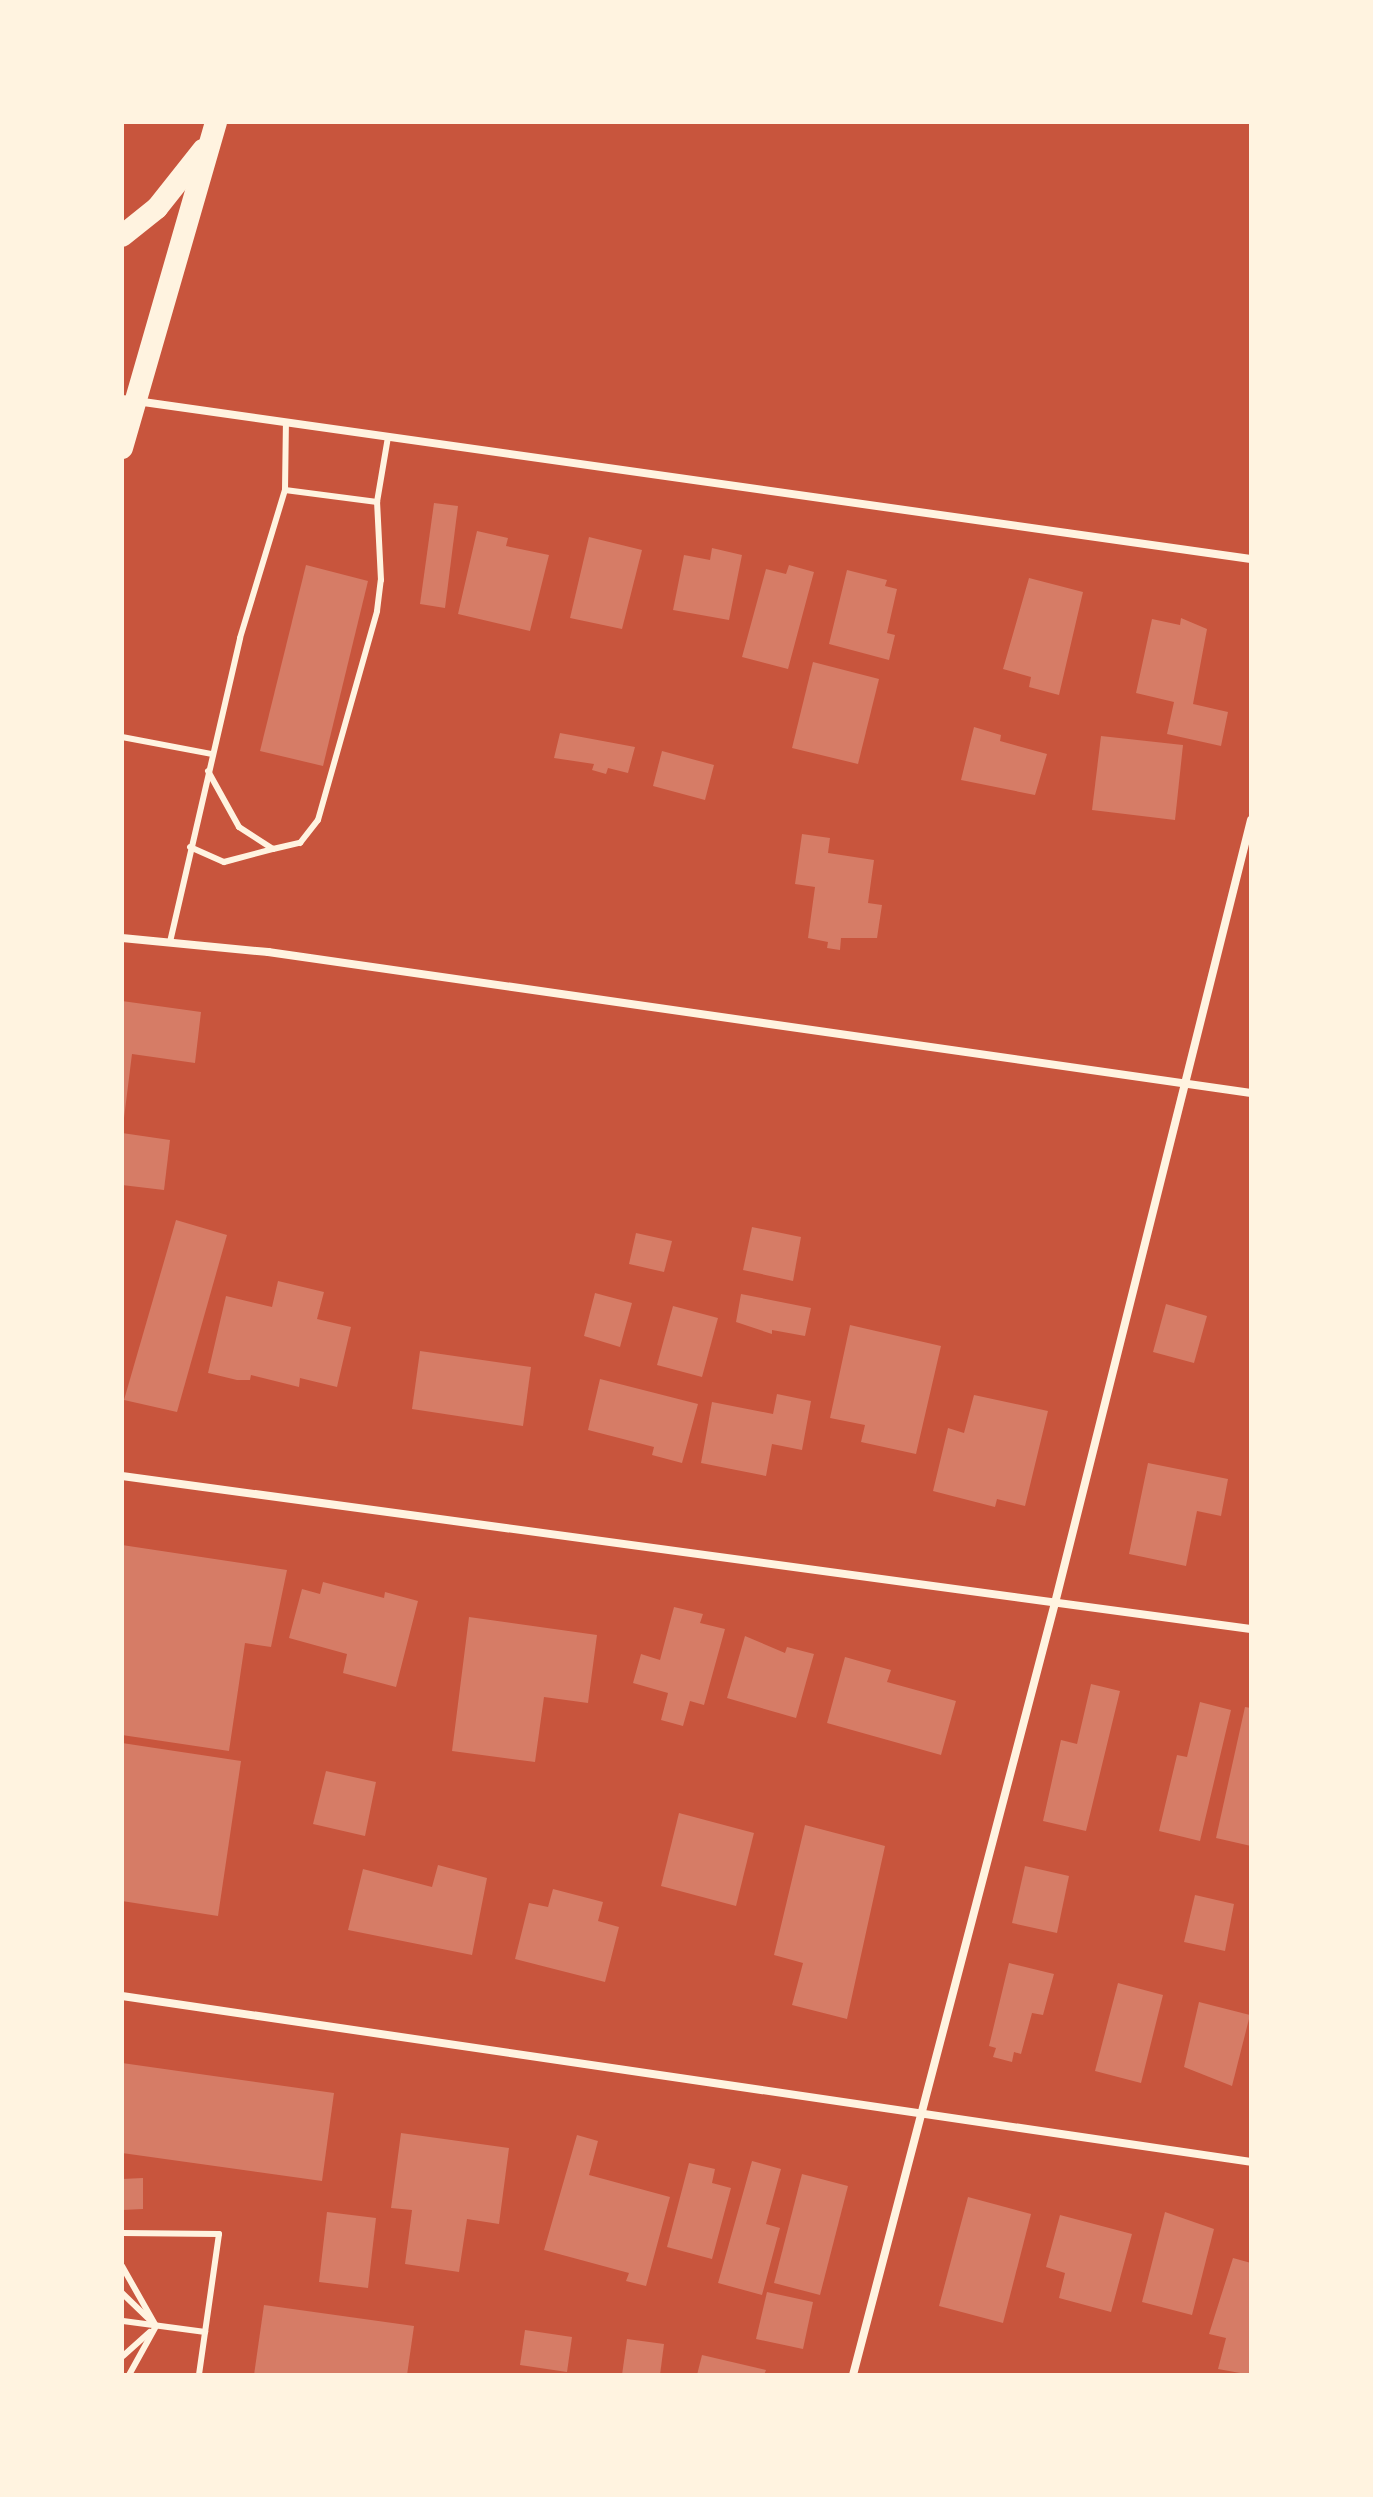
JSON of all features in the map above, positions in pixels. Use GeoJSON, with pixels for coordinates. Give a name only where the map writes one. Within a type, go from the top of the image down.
{"type":"FeatureCollection","features":[{"type":"Feature","properties":{"kind":"highway"},"geometry":{"type":"LineString","coordinates":[[122,236],[157,208],[213,132]]}},
{"type":"Feature","properties":{"kind":"highway"},"geometry":{"type":"LineString","coordinates":[[122,448],[128,400],[213,132]]}},
{"type":"Feature","properties":{"kind":"street"},"geometry":{"type":"LineString","coordinates":[[128,400],[1251,559]]}},
{"type":"Feature","properties":{"kind":"street"},"geometry":{"type":"LineString","coordinates":[[853,2375],[1055,1603],[1251,820]]}},
{"type":"Feature","properties":{"kind":"street"},"geometry":{"type":"LineString","coordinates":[[122,938],[268,952],[1251,1093]]}},
{"type":"Feature","properties":{"kind":"street"},"geometry":{"type":"LineString","coordinates":[[122,1476],[1251,1629]]}},
{"type":"Feature","properties":{"kind":"street"},"geometry":{"type":"LineString","coordinates":[[122,1996],[1251,2162]]}},
{"type":"Feature","properties":{"kind":"lane"},"geometry":{"type":"LineString","coordinates":[[170,942],[240,638],[285,490],[286,422]]}},
{"type":"Feature","properties":{"kind":"lane"},"geometry":{"type":"LineString","coordinates":[[190,847],[224,862],[300,843],[318,820],[351,716],[381,580],[377,502],[388,437]]}},
{"type":"Feature","properties":{"kind":"lane"},"geometry":{"type":"LineString","coordinates":[[285,490],[377,502]]}},
{"type":"Feature","properties":{"kind":"lane"},"geometry":{"type":"LineString","coordinates":[[122,737],[212,754]]}},
{"type":"Feature","properties":{"kind":"lane"},"geometry":{"type":"LineString","coordinates":[[208,771],[239,827],[273,849]]}},
{"type":"Feature","properties":{"kind":"lane"},"geometry":{"type":"LineString","coordinates":[[122,2233],[219,2234],[199,2375]]}},
{"type":"Feature","properties":{"kind":"lane"},"geometry":{"type":"LineString","coordinates":[[122,2266],[156,2326]]}},
{"type":"Feature","properties":{"kind":"lane"},"geometry":{"type":"LineString","coordinates":[[122,2293],[156,2326]]}},
{"type":"Feature","properties":{"kind":"lane"},"geometry":{"type":"LineString","coordinates":[[123,2321],[205,2332]]}},
{"type":"Feature","properties":{"kind":"lane"},"geometry":{"type":"LineString","coordinates":[[123,2356],[156,2326]]}},
{"type":"Feature","properties":{"kind":"lane"},"geometry":{"type":"LineString","coordinates":[[129,2375],[156,2326]]}},
{"type":"Feature","properties":{"kind":"building"},"geometry":{"type":"Polygon","coordinates":[[[434,503],[458,506],[445,608],[420,604],[434,503]]]}},
{"type":"Feature","properties":{"kind":"building"},"geometry":{"type":"Polygon","coordinates":[[[477,531],[508,538],[506,546],[549,555],[530,631],[458,614],[477,531]]]}},
{"type":"Feature","properties":{"kind":"building"},"geometry":{"type":"Polygon","coordinates":[[[589,537],[642,550],[622,629],[570,618],[589,537]]]}},
{"type":"Feature","properties":{"kind":"building"},"geometry":{"type":"Polygon","coordinates":[[[712,548],[742,555],[729,620],[673,610],[684,555],[710,560],[712,548]]]}},
{"type":"Feature","properties":{"kind":"building"},"geometry":{"type":"Polygon","coordinates":[[[306,565],[368,581],[323,766],[260,751],[306,565]]]}},
{"type":"Feature","properties":{"kind":"building"},"geometry":{"type":"Polygon","coordinates":[[[789,565],[814,572],[788,669],[742,657],[766,569],[786,574],[789,565]]]}},
{"type":"Feature","properties":{"kind":"building"},"geometry":{"type":"Polygon","coordinates":[[[847,570],[887,580],[885,586],[897,589],[887,633],[895,635],[889,660],[829,644],[847,570]]]}},
{"type":"Feature","properties":{"kind":"building"},"geometry":{"type":"Polygon","coordinates":[[[1029,578],[1083,592],[1059,695],[1029,687],[1031,677],[1003,669],[1029,578]]]}},
{"type":"Feature","properties":{"kind":"building"},"geometry":{"type":"Polygon","coordinates":[[[1181,618],[1207,629],[1193,704],[1228,712],[1221,746],[1167,734],[1174,702],[1136,693],[1152,619],[1180,625],[1181,618]]]}},
{"type":"Feature","properties":{"kind":"building"},"geometry":{"type":"Polygon","coordinates":[[[813,662],[879,679],[858,764],[792,748],[813,662]]]}},
{"type":"Feature","properties":{"kind":"building"},"geometry":{"type":"Polygon","coordinates":[[[974,727],[1001,735],[1000,741],[1047,754],[1035,795],[961,780],[974,727]]]}},
{"type":"Feature","properties":{"kind":"building"},"geometry":{"type":"Polygon","coordinates":[[[560,733],[635,747],[628,773],[608,768],[606,774],[592,770],[594,764],[554,758],[560,733]]]}},
{"type":"Feature","properties":{"kind":"building"},"geometry":{"type":"Polygon","coordinates":[[[1101,736],[1183,745],[1175,820],[1092,810],[1101,736]]]}},
{"type":"Feature","properties":{"kind":"building"},"geometry":{"type":"Polygon","coordinates":[[[662,751],[714,765],[705,800],[653,786],[662,751]]]}},
{"type":"Feature","properties":{"kind":"building"},"geometry":{"type":"Polygon","coordinates":[[[802,834],[830,838],[828,853],[874,860],[868,903],[882,905],[877,938],[841,938],[840,950],[827,948],[828,942],[808,938],[815,887],[795,884],[802,834]]]}},
{"type":"Feature","properties":{"kind":"building"},"geometry":{"type":"Polygon","coordinates":[[[122,1001],[201,1012],[195,1063],[132,1054],[124,1118],[122,1001]]]}},
{"type":"Feature","properties":{"kind":"building"},"geometry":{"type":"Polygon","coordinates":[[[122,1133],[170,1140],[164,1190],[122,1185],[122,1133]]]}},
{"type":"Feature","properties":{"kind":"building"},"geometry":{"type":"Polygon","coordinates":[[[176,1220],[227,1235],[177,1412],[124,1400],[176,1220]]]}},
{"type":"Feature","properties":{"kind":"building"},"geometry":{"type":"Polygon","coordinates":[[[752,1227],[801,1237],[793,1281],[743,1270],[752,1227]]]}},
{"type":"Feature","properties":{"kind":"building"},"geometry":{"type":"Polygon","coordinates":[[[636,1233],[672,1241],[664,1272],[629,1264],[636,1233]]]}},
{"type":"Feature","properties":{"kind":"building"},"geometry":{"type":"Polygon","coordinates":[[[278,1281],[324,1292],[317,1319],[351,1327],[337,1387],[300,1378],[299,1387],[251,1375],[250,1380],[237,1380],[208,1373],[226,1296],[272,1307],[278,1281]]]}},
{"type":"Feature","properties":{"kind":"building"},"geometry":{"type":"Polygon","coordinates":[[[595,1293],[632,1303],[620,1347],[584,1336],[595,1293]]]}},
{"type":"Feature","properties":{"kind":"building"},"geometry":{"type":"Polygon","coordinates":[[[741,1294],[811,1308],[805,1336],[772,1330],[772,1334],[736,1322],[741,1294]]]}},
{"type":"Feature","properties":{"kind":"building"},"geometry":{"type":"Polygon","coordinates":[[[1166,1304],[1207,1316],[1194,1363],[1153,1352],[1166,1304]]]}},
{"type":"Feature","properties":{"kind":"building"},"geometry":{"type":"Polygon","coordinates":[[[673,1306],[718,1318],[702,1377],[657,1365],[673,1306]]]}},
{"type":"Feature","properties":{"kind":"building"},"geometry":{"type":"Polygon","coordinates":[[[850,1325],[941,1346],[916,1454],[861,1442],[865,1425],[830,1418],[850,1325]]]}},
{"type":"Feature","properties":{"kind":"building"},"geometry":{"type":"Polygon","coordinates":[[[420,1351],[531,1367],[523,1426],[412,1409],[420,1351]]]}},
{"type":"Feature","properties":{"kind":"building"},"geometry":{"type":"Polygon","coordinates":[[[600,1379],[698,1404],[682,1463],[652,1455],[654,1447],[588,1430],[600,1379]]]}},
{"type":"Feature","properties":{"kind":"building"},"geometry":{"type":"Polygon","coordinates":[[[777,1394],[811,1401],[802,1450],[772,1444],[766,1476],[701,1463],[712,1402],[773,1414],[777,1394]]]}},
{"type":"Feature","properties":{"kind":"building"},"geometry":{"type":"Polygon","coordinates":[[[974,1395],[1048,1411],[1025,1506],[997,1499],[995,1507],[933,1491],[948,1428],[964,1433],[974,1395]]]}},
{"type":"Feature","properties":{"kind":"building"},"geometry":{"type":"Polygon","coordinates":[[[1148,1463],[1228,1479],[1221,1516],[1197,1511],[1186,1566],[1129,1554],[1148,1463]]]}},
{"type":"Feature","properties":{"kind":"building"},"geometry":{"type":"Polygon","coordinates":[[[122,1545],[287,1570],[271,1647],[245,1643],[229,1751],[122,1735],[122,1545]]]}},
{"type":"Feature","properties":{"kind":"building"},"geometry":{"type":"Polygon","coordinates":[[[323,1582],[384,1598],[385,1592],[418,1601],[396,1687],[343,1673],[347,1654],[289,1638],[302,1589],[320,1594],[323,1582]]]}},
{"type":"Feature","properties":{"kind":"building"},"geometry":{"type":"Polygon","coordinates":[[[674,1607],[703,1614],[700,1623],[725,1629],[704,1705],[690,1701],[683,1726],[661,1720],[668,1693],[633,1683],[641,1654],[660,1660],[674,1607]]]}},
{"type":"Feature","properties":{"kind":"building"},"geometry":{"type":"Polygon","coordinates":[[[469,1617],[597,1635],[588,1703],[544,1697],[535,1762],[452,1751],[469,1617]]]}},
{"type":"Feature","properties":{"kind":"building"},"geometry":{"type":"Polygon","coordinates":[[[745,1636],[785,1653],[787,1647],[814,1654],[796,1718],[727,1698],[745,1636]]]}},
{"type":"Feature","properties":{"kind":"building"},"geometry":{"type":"Polygon","coordinates":[[[845,1657],[891,1670],[887,1682],[956,1701],[941,1755],[827,1723],[845,1657]]]}},
{"type":"Feature","properties":{"kind":"building"},"geometry":{"type":"Polygon","coordinates":[[[1091,1684],[1120,1691],[1086,1831],[1043,1821],[1061,1740],[1077,1744],[1091,1684]]]}},
{"type":"Feature","properties":{"kind":"building"},"geometry":{"type":"Polygon","coordinates":[[[1200,1702],[1231,1710],[1200,1841],[1159,1831],[1177,1755],[1187,1757],[1200,1702]]]}},
{"type":"Feature","properties":{"kind":"building"},"geometry":{"type":"Polygon","coordinates":[[[1245,1707],[1251,1708],[1251,1846],[1216,1838],[1245,1707]]]}},
{"type":"Feature","properties":{"kind":"building"},"geometry":{"type":"Polygon","coordinates":[[[122,1743],[241,1761],[218,1916],[122,1901],[122,1743]]]}},
{"type":"Feature","properties":{"kind":"building"},"geometry":{"type":"Polygon","coordinates":[[[326,1771],[376,1782],[365,1836],[313,1824],[326,1771]]]}},
{"type":"Feature","properties":{"kind":"building"},"geometry":{"type":"Polygon","coordinates":[[[679,1813],[754,1833],[736,1906],[661,1886],[679,1813]]]}},
{"type":"Feature","properties":{"kind":"building"},"geometry":{"type":"Polygon","coordinates":[[[805,1825],[885,1846],[847,2019],[792,2005],[803,1963],[774,1955],[805,1825]]]}},
{"type":"Feature","properties":{"kind":"building"},"geometry":{"type":"Polygon","coordinates":[[[438,1865],[487,1878],[472,1955],[348,1930],[363,1869],[432,1887],[438,1865]]]}},
{"type":"Feature","properties":{"kind":"building"},"geometry":{"type":"Polygon","coordinates":[[[1025,1866],[1069,1876],[1057,1933],[1012,1923],[1025,1866]]]}},
{"type":"Feature","properties":{"kind":"building"},"geometry":{"type":"Polygon","coordinates":[[[553,1889],[603,1902],[598,1921],[619,1927],[605,1982],[515,1959],[529,1903],[548,1907],[553,1889]]]}},
{"type":"Feature","properties":{"kind":"building"},"geometry":{"type":"Polygon","coordinates":[[[1195,1895],[1234,1904],[1225,1951],[1184,1942],[1195,1895]]]}},
{"type":"Feature","properties":{"kind":"building"},"geometry":{"type":"Polygon","coordinates":[[[1009,1963],[1054,1974],[1043,2015],[1032,2013],[1021,2054],[1014,2052],[1012,2062],[993,2057],[996,2048],[989,2046],[1009,1963]]]}},
{"type":"Feature","properties":{"kind":"building"},"geometry":{"type":"Polygon","coordinates":[[[1118,1983],[1163,1995],[1141,2083],[1095,2071],[1118,1983]]]}},
{"type":"Feature","properties":{"kind":"building"},"geometry":{"type":"Polygon","coordinates":[[[1199,2002],[1250,2015],[1232,2086],[1184,2067],[1199,2002]]]}},
{"type":"Feature","properties":{"kind":"building"},"geometry":{"type":"Polygon","coordinates":[[[122,2063],[334,2093],[322,2181],[122,2153],[122,2063]]]}},
{"type":"Feature","properties":{"kind":"building"},"geometry":{"type":"Polygon","coordinates":[[[401,2133],[509,2148],[499,2224],[467,2219],[459,2272],[405,2264],[412,2210],[391,2208],[401,2133]]]}},
{"type":"Feature","properties":{"kind":"building"},"geometry":{"type":"Polygon","coordinates":[[[577,2135],[598,2141],[589,2175],[670,2197],[646,2286],[626,2281],[629,2273],[544,2250],[577,2135]]]}},
{"type":"Feature","properties":{"kind":"building"},"geometry":{"type":"Polygon","coordinates":[[[752,2161],[781,2169],[766,2224],[780,2228],[762,2295],[718,2283],[752,2161]]]}},
{"type":"Feature","properties":{"kind":"building"},"geometry":{"type":"Polygon","coordinates":[[[689,2163],[715,2169],[712,2183],[731,2188],[712,2259],[667,2247],[689,2163]]]}},
{"type":"Feature","properties":{"kind":"building"},"geometry":{"type":"Polygon","coordinates":[[[802,2174],[848,2186],[820,2295],[774,2283],[802,2174]]]}},
{"type":"Feature","properties":{"kind":"building"},"geometry":{"type":"Polygon","coordinates":[[[143,2178],[143,2209],[122,2210],[122,2179],[143,2178]]]}},
{"type":"Feature","properties":{"kind":"building"},"geometry":{"type":"Polygon","coordinates":[[[968,2197],[1031,2214],[1003,2323],[939,2306],[968,2197]]]}},
{"type":"Feature","properties":{"kind":"building"},"geometry":{"type":"Polygon","coordinates":[[[327,2212],[376,2218],[368,2288],[319,2282],[327,2212]]]}},
{"type":"Feature","properties":{"kind":"building"},"geometry":{"type":"Polygon","coordinates":[[[1165,2212],[1214,2229],[1192,2315],[1142,2302],[1165,2212]]]}},
{"type":"Feature","properties":{"kind":"building"},"geometry":{"type":"Polygon","coordinates":[[[1060,2215],[1132,2234],[1111,2312],[1059,2298],[1065,2273],[1046,2267],[1060,2215]]]}},
{"type":"Feature","properties":{"kind":"building"},"geometry":{"type":"Polygon","coordinates":[[[1233,2258],[1251,2263],[1251,2375],[1218,2369],[1226,2338],[1209,2334],[1233,2258]]]}},
{"type":"Feature","properties":{"kind":"building"},"geometry":{"type":"Polygon","coordinates":[[[767,2292],[813,2302],[803,2349],[756,2339],[767,2292]]]}},
{"type":"Feature","properties":{"kind":"building"},"geometry":{"type":"Polygon","coordinates":[[[264,2305],[414,2326],[407,2375],[254,2375],[264,2305]]]}},
{"type":"Feature","properties":{"kind":"building"},"geometry":{"type":"Polygon","coordinates":[[[525,2330],[572,2337],[567,2372],[520,2365],[525,2330]]]}},
{"type":"Feature","properties":{"kind":"building"},"geometry":{"type":"Polygon","coordinates":[[[627,2339],[664,2344],[660,2375],[622,2375],[627,2339]]]}},
{"type":"Feature","properties":{"kind":"building"},"geometry":{"type":"Polygon","coordinates":[[[702,2355],[766,2370],[764,2375],[697,2375],[702,2355]]]}}]}
